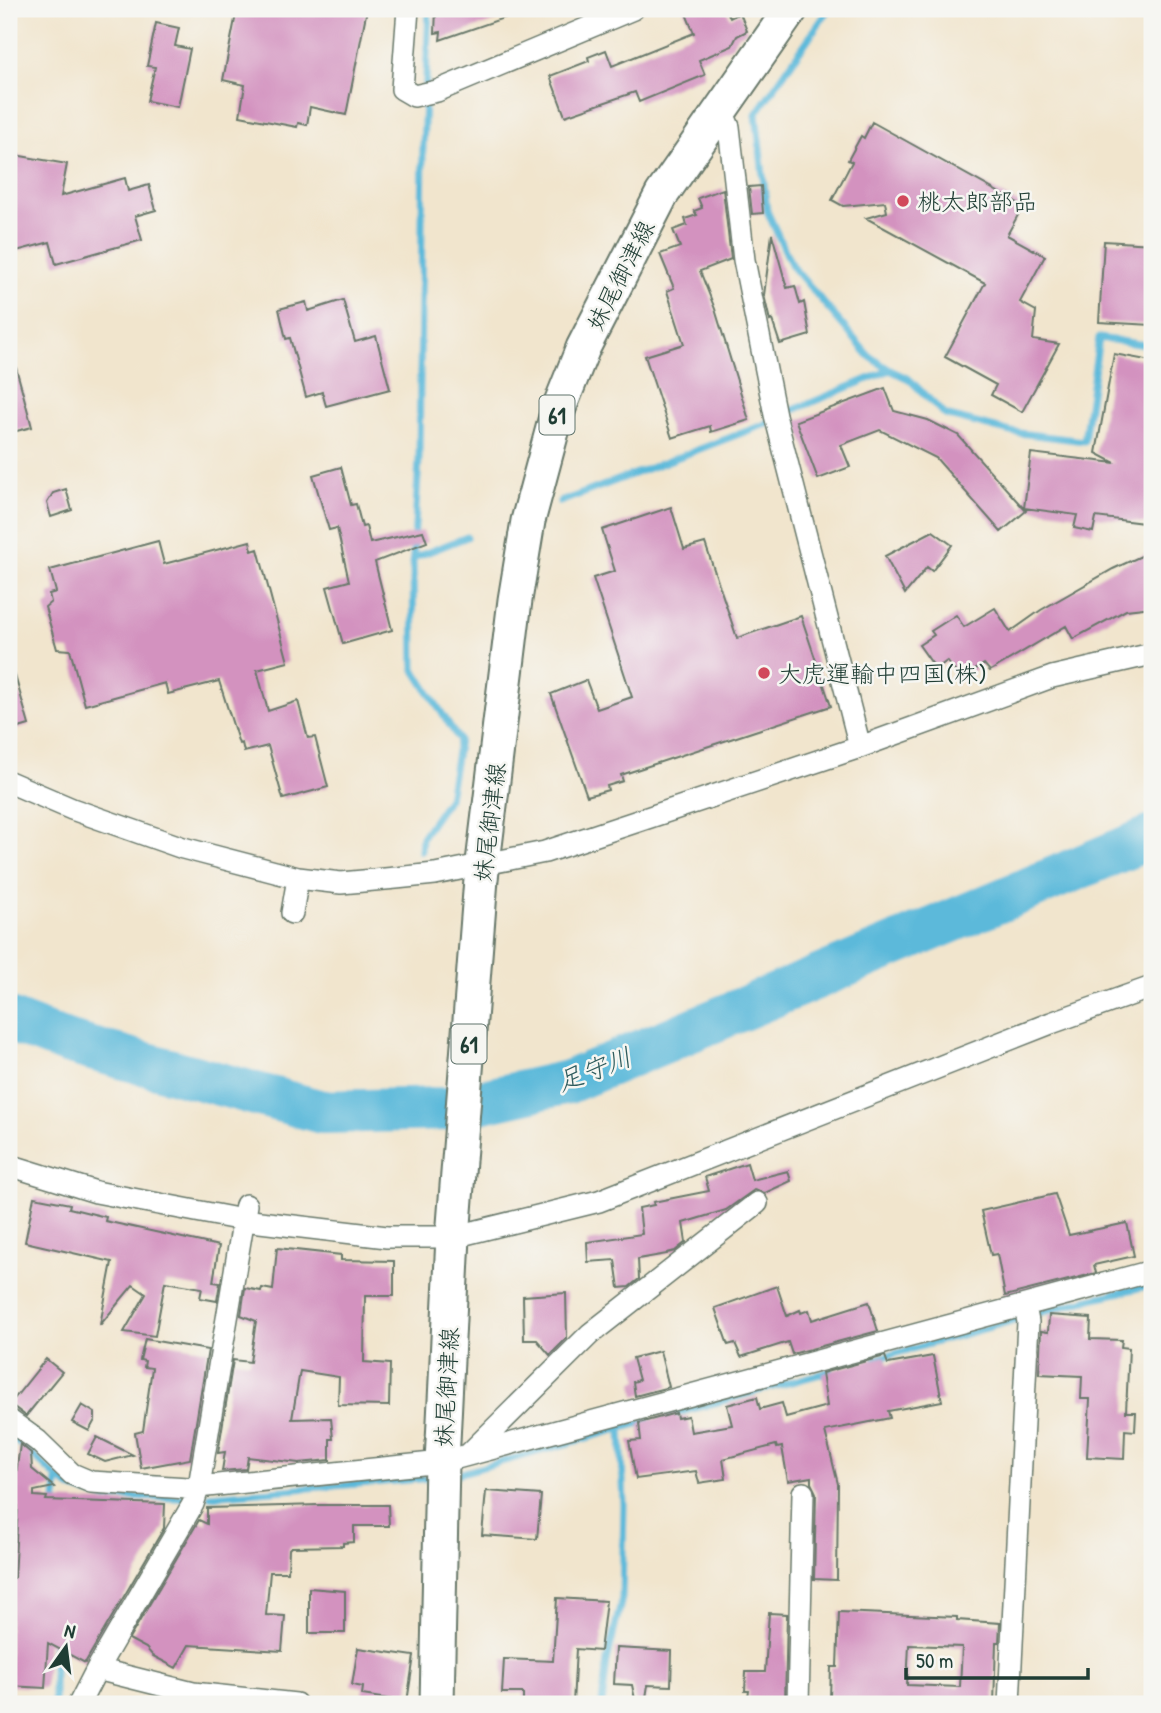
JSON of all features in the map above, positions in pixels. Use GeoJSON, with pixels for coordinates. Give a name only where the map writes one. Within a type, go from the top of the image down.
{"type":"FeatureCollection","features":[{"type":"Feature","properties":{"kind":"main road","name":"妹尾御津線"},"geometry":{"type":"LineString","coordinates":[[437,1704],[448,1468],[454,1223],[482,872],[515,600],[528,521],[557,413],[583,348],[662,194],[791,9]]}},
{"type":"Feature","properties":{"kind":"street"},"geometry":{"type":"LineString","coordinates":[[408,9],[401,89],[406,93],[424,95],[633,9]]}},
{"type":"Feature","properties":{"kind":"street"},"geometry":{"type":"LineString","coordinates":[[721,108],[729,127],[744,260],[776,420],[860,747]]}},
{"type":"Feature","properties":{"kind":"street"},"geometry":{"type":"LineString","coordinates":[[9,782],[72,809],[183,848],[298,878],[341,883],[482,872],[860,747],[1052,677],[1152,654]]}},
{"type":"Feature","properties":{"kind":"street"},"geometry":{"type":"LineString","coordinates":[[292,913],[298,878]]}},
{"type":"Feature","properties":{"kind":"street"},"geometry":{"type":"LineString","coordinates":[[9,1165],[96,1192],[244,1212],[387,1237],[454,1223],[599,1201],[1051,1023],[1152,988]]}},
{"type":"Feature","properties":{"kind":"street"},"geometry":{"type":"LineString","coordinates":[[448,1468],[590,1334],[757,1203]]}},
{"type":"Feature","properties":{"kind":"street"},"geometry":{"type":"LineString","coordinates":[[79,1704],[196,1494],[244,1212]]}},
{"type":"Feature","properties":{"kind":"street"},"geometry":{"type":"LineString","coordinates":[[9,1420],[38,1441],[72,1474],[91,1482],[196,1494],[448,1468],[1026,1313],[1152,1270]]}},
{"type":"Feature","properties":{"kind":"street"},"geometry":{"type":"LineString","coordinates":[[1009,1704],[1026,1313]]}},
{"type":"Feature","properties":{"kind":"street"},"geometry":{"type":"LineString","coordinates":[[798,1704],[803,1493]]}},
{"type":"Feature","properties":{"kind":"street"},"geometry":{"type":"LineString","coordinates":[[97,1669],[193,1693],[296,1704]]}},
{"type":"Feature","properties":{"kind":"building"},"geometry":{"type":"Polygon","coordinates":[[[237,9],[367,9],[346,115],[310,107],[307,125],[298,123],[297,127],[240,116],[245,85],[223,80],[237,9]]]}},
{"type":"Feature","properties":{"kind":"building"},"geometry":{"type":"Polygon","coordinates":[[[436,9],[520,9],[521,12],[440,40],[441,32],[435,33],[436,9]]]}},
{"type":"Feature","properties":{"kind":"building"},"geometry":{"type":"Polygon","coordinates":[[[684,9],[726,9],[730,18],[740,13],[747,31],[737,36],[732,46],[699,60],[705,75],[639,102],[635,92],[565,116],[550,76],[589,61],[588,57],[606,50],[612,66],[694,33],[684,9]]]}},
{"type":"Feature","properties":{"kind":"building"},"geometry":{"type":"Polygon","coordinates":[[[156,23],[179,28],[175,46],[190,49],[178,107],[147,101],[155,67],[147,66],[156,23]]]}},
{"type":"Feature","properties":{"kind":"building"},"geometry":{"type":"Polygon","coordinates":[[[872,122],[1023,206],[1007,235],[1045,256],[1020,302],[1036,311],[1033,340],[1059,344],[1022,412],[991,395],[996,385],[945,357],[985,283],[866,218],[887,212],[885,202],[843,206],[832,200],[852,162],[848,160],[872,122]]]}},
{"type":"Feature","properties":{"kind":"building"},"geometry":{"type":"Polygon","coordinates":[[[9,154],[67,164],[61,196],[125,178],[128,191],[149,185],[156,210],[135,216],[142,240],[56,264],[50,242],[9,253],[9,154]]]}},
{"type":"Feature","properties":{"kind":"building"},"geometry":{"type":"Polygon","coordinates":[[[761,186],[763,213],[752,214],[749,187],[761,186]]]}},
{"type":"Feature","properties":{"kind":"building"},"geometry":{"type":"Polygon","coordinates":[[[723,189],[731,259],[700,271],[715,309],[749,420],[711,432],[710,426],[672,438],[645,356],[684,344],[667,291],[674,288],[660,254],[680,247],[673,230],[687,225],[685,219],[697,215],[694,211],[702,208],[698,198],[723,189]]]}},
{"type":"Feature","properties":{"kind":"building"},"geometry":{"type":"Polygon","coordinates":[[[772,234],[787,288],[795,286],[800,304],[804,302],[810,335],[780,344],[772,320],[770,321],[764,295],[772,234]]]}},
{"type":"Feature","properties":{"kind":"building"},"geometry":{"type":"Polygon","coordinates":[[[1104,241],[1152,244],[1152,325],[1099,322],[1104,241]]]}},
{"type":"Feature","properties":{"kind":"building"},"geometry":{"type":"Polygon","coordinates":[[[343,300],[355,342],[376,336],[390,389],[326,406],[322,392],[306,397],[290,338],[286,339],[279,309],[306,302],[308,311],[343,300]]]}},
{"type":"Feature","properties":{"kind":"building"},"geometry":{"type":"Polygon","coordinates":[[[1114,354],[1152,361],[1152,524],[1096,517],[1093,532],[1074,528],[1077,515],[1024,508],[1031,453],[1115,463],[1096,453],[1114,354]]]}},
{"type":"Feature","properties":{"kind":"building"},"geometry":{"type":"Polygon","coordinates":[[[9,364],[15,364],[32,427],[9,433],[9,364]]]}},
{"type":"Feature","properties":{"kind":"building"},"geometry":{"type":"Polygon","coordinates":[[[885,388],[894,411],[928,420],[958,435],[1026,511],[1001,532],[936,458],[880,430],[841,445],[850,467],[818,479],[796,421],[885,388]]]}},
{"type":"Feature","properties":{"kind":"building"},"geometry":{"type":"Polygon","coordinates":[[[341,467],[351,505],[356,504],[362,527],[366,526],[370,543],[423,531],[427,542],[375,562],[392,630],[343,644],[327,587],[349,581],[337,528],[329,530],[313,475],[341,467]]]}},
{"type":"Feature","properties":{"kind":"building"},"geometry":{"type":"Polygon","coordinates":[[[66,489],[72,510],[51,517],[47,503],[53,493],[66,489]]]}},
{"type":"Feature","properties":{"kind":"building"},"geometry":{"type":"Polygon","coordinates":[[[671,507],[684,549],[705,543],[737,638],[801,616],[831,706],[621,775],[623,781],[607,786],[608,790],[587,796],[551,694],[586,680],[597,709],[632,697],[593,578],[615,571],[602,530],[671,507]]]}},
{"type":"Feature","properties":{"kind":"building"},"geometry":{"type":"Polygon","coordinates":[[[933,531],[952,545],[932,571],[927,567],[905,594],[885,556],[933,531]]]}},
{"type":"Feature","properties":{"kind":"building"},"geometry":{"type":"Polygon","coordinates":[[[158,541],[164,564],[250,541],[252,551],[258,549],[288,662],[257,670],[268,711],[298,701],[308,738],[315,737],[328,787],[283,799],[268,746],[244,752],[242,743],[239,744],[219,681],[168,694],[165,683],[85,705],[70,650],[57,649],[45,607],[51,602],[49,594],[56,592],[50,570],[158,541]]]}},
{"type":"Feature","properties":{"kind":"building"},"geometry":{"type":"Polygon","coordinates":[[[1152,551],[1152,607],[1126,610],[1073,639],[1066,626],[990,671],[984,664],[961,679],[947,661],[936,669],[919,645],[934,635],[931,631],[956,615],[964,627],[995,608],[1010,632],[1041,610],[1113,569],[1152,551]]]}},
{"type":"Feature","properties":{"kind":"building"},"geometry":{"type":"Polygon","coordinates":[[[14,672],[29,725],[9,731],[9,673],[14,672]]]}},
{"type":"Feature","properties":{"kind":"building"},"geometry":{"type":"Polygon","coordinates":[[[747,1163],[752,1180],[788,1171],[791,1181],[765,1193],[754,1190],[726,1210],[683,1223],[686,1242],[667,1254],[638,1259],[639,1279],[629,1287],[619,1288],[615,1260],[588,1262],[587,1242],[642,1234],[639,1208],[654,1205],[653,1202],[709,1191],[705,1177],[747,1163]]]}},
{"type":"Feature","properties":{"kind":"building"},"geometry":{"type":"Polygon","coordinates":[[[1055,1194],[1069,1235],[1127,1223],[1134,1256],[1094,1265],[1096,1273],[1005,1296],[997,1254],[991,1255],[981,1211],[1055,1194]]]}},
{"type":"Feature","properties":{"kind":"building"},"geometry":{"type":"Polygon","coordinates":[[[34,1197],[70,1204],[69,1208],[106,1217],[105,1221],[219,1246],[213,1282],[220,1283],[217,1301],[200,1298],[202,1288],[165,1282],[155,1336],[124,1332],[146,1294],[133,1285],[100,1325],[112,1262],[25,1242],[34,1197]]]}},
{"type":"Feature","properties":{"kind":"building"},"geometry":{"type":"Polygon","coordinates":[[[277,1248],[341,1255],[341,1260],[394,1261],[394,1296],[365,1296],[364,1362],[390,1364],[389,1406],[338,1405],[339,1377],[300,1371],[292,1419],[331,1418],[333,1439],[330,1439],[330,1460],[299,1463],[248,1457],[246,1469],[222,1471],[225,1452],[218,1453],[233,1360],[250,1362],[256,1321],[241,1315],[245,1288],[273,1290],[277,1248]]]}},
{"type":"Feature","properties":{"kind":"building"},"geometry":{"type":"Polygon","coordinates":[[[777,1286],[787,1316],[800,1310],[801,1313],[809,1310],[812,1320],[869,1302],[878,1331],[792,1354],[788,1342],[741,1357],[735,1343],[728,1345],[715,1308],[777,1286]]]}},
{"type":"Feature","properties":{"kind":"building"},"geometry":{"type":"Polygon","coordinates":[[[566,1293],[567,1338],[550,1355],[537,1340],[524,1340],[523,1296],[566,1293]]]}},
{"type":"Feature","properties":{"kind":"building"},"geometry":{"type":"Polygon","coordinates":[[[1049,1315],[1091,1318],[1090,1339],[1122,1340],[1121,1347],[1129,1348],[1126,1412],[1136,1412],[1135,1431],[1125,1430],[1124,1459],[1087,1457],[1090,1399],[1081,1399],[1082,1376],[1039,1374],[1041,1331],[1048,1332],[1049,1315]]]}},
{"type":"Feature","properties":{"kind":"building"},"geometry":{"type":"Polygon","coordinates":[[[145,1339],[208,1350],[190,1459],[141,1468],[135,1433],[143,1431],[152,1368],[144,1367],[145,1361],[140,1360],[145,1339]]]}},
{"type":"Feature","properties":{"kind":"building"},"geometry":{"type":"Polygon","coordinates":[[[660,1351],[669,1387],[635,1396],[633,1382],[639,1380],[633,1358],[660,1351]]]}},
{"type":"Feature","properties":{"kind":"building"},"geometry":{"type":"Polygon","coordinates":[[[885,1356],[888,1364],[933,1356],[942,1401],[888,1411],[890,1418],[825,1431],[838,1484],[837,1580],[814,1579],[816,1493],[811,1477],[788,1481],[782,1447],[777,1448],[776,1445],[723,1459],[726,1479],[699,1483],[696,1471],[636,1479],[629,1441],[641,1440],[639,1423],[676,1413],[677,1418],[688,1416],[691,1432],[732,1425],[727,1405],[757,1397],[760,1409],[782,1403],[786,1417],[827,1406],[822,1373],[885,1356]]]}},
{"type":"Feature","properties":{"kind":"building"},"geometry":{"type":"Polygon","coordinates":[[[46,1359],[62,1372],[26,1416],[10,1404],[46,1359]]]}},
{"type":"Feature","properties":{"kind":"building"},"geometry":{"type":"Polygon","coordinates":[[[82,1405],[95,1413],[95,1420],[89,1431],[72,1422],[82,1405]]]}},
{"type":"Feature","properties":{"kind":"building"},"geometry":{"type":"Polygon","coordinates":[[[97,1437],[133,1455],[105,1462],[88,1454],[97,1437]]]}},
{"type":"Feature","properties":{"kind":"building"},"geometry":{"type":"Polygon","coordinates":[[[20,1444],[31,1453],[32,1469],[54,1487],[34,1491],[34,1496],[47,1497],[46,1500],[165,1504],[164,1528],[85,1663],[48,1643],[45,1688],[9,1686],[12,1596],[9,1596],[9,1578],[14,1578],[18,1506],[12,1506],[20,1444]]]}},
{"type":"Feature","properties":{"kind":"building"},"geometry":{"type":"Polygon","coordinates":[[[486,1491],[541,1495],[537,1539],[482,1535],[486,1491]]]}},
{"type":"Feature","properties":{"kind":"building"},"geometry":{"type":"Polygon","coordinates":[[[388,1505],[389,1526],[354,1526],[354,1542],[343,1543],[343,1546],[289,1549],[288,1572],[270,1572],[266,1615],[285,1616],[282,1651],[189,1645],[176,1668],[129,1639],[199,1520],[207,1524],[207,1508],[388,1505]]]}},
{"type":"Feature","properties":{"kind":"building"},"geometry":{"type":"Polygon","coordinates":[[[309,1588],[345,1591],[345,1633],[309,1633],[309,1588]]]}},
{"type":"Feature","properties":{"kind":"building"},"geometry":{"type":"Polygon","coordinates":[[[557,1598],[606,1601],[600,1651],[576,1649],[573,1704],[523,1704],[523,1693],[502,1693],[504,1659],[553,1661],[557,1598]]]}},
{"type":"Feature","properties":{"kind":"building"},"geometry":{"type":"Polygon","coordinates":[[[839,1612],[957,1617],[957,1620],[1000,1623],[999,1642],[996,1642],[994,1704],[844,1704],[844,1699],[830,1698],[831,1667],[837,1667],[839,1612]],[[909,1645],[907,1685],[960,1687],[962,1647],[909,1645]]]}},
{"type":"Feature","properties":{"kind":"building"},"geometry":{"type":"Polygon","coordinates":[[[769,1613],[787,1614],[785,1704],[766,1704],[766,1700],[748,1698],[749,1691],[745,1691],[746,1672],[765,1672],[769,1613]]]}},
{"type":"Feature","properties":{"kind":"building"},"geometry":{"type":"Polygon","coordinates":[[[358,1648],[414,1656],[407,1702],[362,1695],[363,1687],[352,1685],[358,1648]]]}},
{"type":"Feature","properties":{"kind":"building"},"geometry":{"type":"Polygon","coordinates":[[[616,1648],[672,1651],[671,1686],[648,1685],[645,1704],[636,1704],[632,1685],[614,1684],[616,1648]]]}},
{"type":"Feature","properties":{"kind":"waterway"},"geometry":{"type":"LineString","coordinates":[[421,851],[422,837],[449,798],[459,740],[414,669],[413,558],[419,460],[423,147],[429,9]]}},
{"type":"Feature","properties":{"kind":"waterway"},"geometry":{"type":"LineString","coordinates":[[829,9],[756,114],[767,211],[792,266],[869,356],[909,379],[945,415],[1011,432],[1084,441],[1099,338],[1152,346]]}},
{"type":"Feature","properties":{"kind":"waterway"},"geometry":{"type":"LineString","coordinates":[[560,502],[763,425],[890,370]]}},
{"type":"Feature","properties":{"kind":"waterway"},"geometry":{"type":"LineString","coordinates":[[413,558],[467,537]]}},
{"type":"Feature","properties":{"kind":"waterway","name":"足守川"},"geometry":{"type":"LineString","coordinates":[[9,1020],[66,1042],[322,1112],[448,1109],[568,1082],[1152,837]]}},
{"type":"Feature","properties":{"kind":"waterway"},"geometry":{"type":"LineString","coordinates":[[876,1359],[1086,1300],[1152,1285]]}},
{"type":"Feature","properties":{"kind":"waterway"},"geometry":{"type":"LineString","coordinates":[[670,1415],[831,1371]]}},
{"type":"Feature","properties":{"kind":"waterway"},"geometry":{"type":"LineString","coordinates":[[451,1476],[648,1421]]}},
{"type":"Feature","properties":{"kind":"waterway"},"geometry":{"type":"LineString","coordinates":[[602,1704],[607,1661],[622,1598],[624,1505],[621,1429]]}},
{"type":"Feature","properties":{"kind":"waterway"},"geometry":{"type":"LineString","coordinates":[[9,1437],[57,1478],[56,1509]]}},
{"type":"Feature","properties":{"kind":"waterway"},"geometry":{"type":"LineString","coordinates":[[57,1478],[73,1489],[102,1497],[188,1498]]}},
{"type":"Feature","properties":{"kind":"waterway"},"geometry":{"type":"LineString","coordinates":[[210,1496],[432,1478]]}},
{"type":"Feature","properties":{"kind":"waterway"},"geometry":{"type":"LineString","coordinates":[[54,1640],[54,1704]]}},
{"type":"Feature","properties":{"kind":"place","name":"桃太郎部品"},"geometry":{"type":"Point","coordinates":[903,201]}},
{"type":"Feature","properties":{"kind":"place","name":"大虎運輸中四国(株)"},"geometry":{"type":"Point","coordinates":[764,673]}}]}
